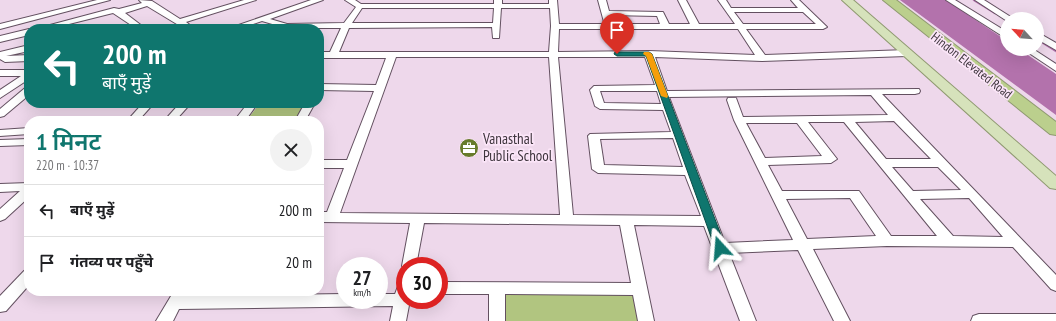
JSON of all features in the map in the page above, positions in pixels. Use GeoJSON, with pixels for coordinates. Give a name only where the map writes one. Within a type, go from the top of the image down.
{"type":"FeatureCollection","features":[{"type":"Feature","properties":{"kind":"highway","name":"Hindon Elevated Road"},"geometry":{"type":"LineString","coordinates":[[889,0],[1056,130]]}},
{"type":"Feature","properties":{"kind":"highway","name":"Hindon Elevated Road"},"geometry":{"type":"LineString","coordinates":[[903,0],[1056,114]]}},
{"type":"Feature","properties":{"kind":"main road"},"geometry":{"type":"LineString","coordinates":[[848,0],[1056,184]]}},
{"type":"Feature","properties":{"kind":"street"},"geometry":{"type":"LineString","coordinates":[[0,23],[92,0]]}},
{"type":"Feature","properties":{"kind":"street"},"geometry":{"type":"LineString","coordinates":[[0,27],[106,0]]}},
{"type":"Feature","properties":{"kind":"street"},"geometry":{"type":"LineString","coordinates":[[179,22],[252,0]]}},
{"type":"Feature","properties":{"kind":"street"},"geometry":{"type":"LineString","coordinates":[[246,24],[319,0]]}},
{"type":"Feature","properties":{"kind":"street"},"geometry":{"type":"LineString","coordinates":[[348,0],[360,6],[446,12],[497,25]]}},
{"type":"Feature","properties":{"kind":"street"},"geometry":{"type":"LineString","coordinates":[[602,0],[608,26]]}},
{"type":"Feature","properties":{"kind":"street"},"geometry":{"type":"LineString","coordinates":[[682,0],[696,27]]}},
{"type":"Feature","properties":{"kind":"street"},"geometry":{"type":"LineString","coordinates":[[722,0],[762,58]]}},
{"type":"Feature","properties":{"kind":"street"},"geometry":{"type":"LineString","coordinates":[[555,26],[824,27],[795,0]]}},
{"type":"Feature","properties":{"kind":"street"},"geometry":{"type":"LineString","coordinates":[[950,0],[1000,32]]}},
{"type":"Feature","properties":{"kind":"street"},"geometry":{"type":"LineString","coordinates":[[979,0],[1000,13]]}},
{"type":"Feature","properties":{"kind":"street"},"geometry":{"type":"LineString","coordinates":[[118,12],[146,2],[182,24]]}},
{"type":"Feature","properties":{"kind":"street"},"geometry":{"type":"LineString","coordinates":[[324,26],[346,26],[446,12],[497,3],[553,3],[555,26],[553,54],[567,219]]}},
{"type":"Feature","properties":{"kind":"street"},"geometry":{"type":"LineString","coordinates":[[496,36],[497,3]]}},
{"type":"Feature","properties":{"kind":"street"},"geometry":{"type":"LineString","coordinates":[[333,55],[346,26],[360,6]]}},
{"type":"Feature","properties":{"kind":"street"},"geometry":{"type":"LineString","coordinates":[[59,24],[114,10],[135,24]]}},
{"type":"Feature","properties":{"kind":"street"},"geometry":{"type":"LineString","coordinates":[[730,10],[806,10]]}},
{"type":"Feature","properties":{"kind":"street"},"geometry":{"type":"LineString","coordinates":[[605,13],[660,14],[666,27]]}},
{"type":"Feature","properties":{"kind":"street"},"geometry":{"type":"LineString","coordinates":[[263,18],[280,24]]}},
{"type":"Feature","properties":{"kind":"street"},"geometry":{"type":"LineString","coordinates":[[0,39],[24,33]]}},
{"type":"Feature","properties":{"kind":"street"},"geometry":{"type":"LineString","coordinates":[[1044,39],[1056,47]]}},
{"type":"Feature","properties":{"kind":"street"},"geometry":{"type":"LineString","coordinates":[[0,55],[24,49]]}},
{"type":"Feature","properties":{"kind":"street"},"geometry":{"type":"LineString","coordinates":[[324,55],[649,54],[762,58],[908,53]]}},
{"type":"Feature","properties":{"kind":"street"},"geometry":{"type":"LineString","coordinates":[[649,54],[669,107],[690,171],[711,221],[748,321]]}},
{"type":"Feature","properties":{"kind":"street"},"geometry":{"type":"LineString","coordinates":[[392,55],[352,164],[325,217],[711,221]]}},
{"type":"Feature","properties":{"kind":"street"},"geometry":{"type":"LineString","coordinates":[[1037,56],[1056,68]]}},
{"type":"Feature","properties":{"kind":"street"},"geometry":{"type":"LineString","coordinates":[[0,59],[24,58]]}},
{"type":"Feature","properties":{"kind":"street"},"geometry":{"type":"LineString","coordinates":[[0,72],[24,73]]}},
{"type":"Feature","properties":{"kind":"street"},"geometry":{"type":"LineString","coordinates":[[0,95],[24,78]]}},
{"type":"Feature","properties":{"kind":"street"},"geometry":{"type":"LineString","coordinates":[[324,88],[380,88]]}},
{"type":"Feature","properties":{"kind":"street"},"geometry":{"type":"LineString","coordinates":[[669,107],[600,106],[595,90],[598,88],[663,91],[915,91]]}},
{"type":"Feature","properties":{"kind":"street"},"geometry":{"type":"LineString","coordinates":[[874,92],[897,118],[972,194],[1056,285]]}},
{"type":"Feature","properties":{"kind":"street"},"geometry":{"type":"LineString","coordinates":[[0,114],[24,94]]}},
{"type":"Feature","properties":{"kind":"street"},"geometry":{"type":"LineString","coordinates":[[732,100],[739,120],[762,162],[777,195],[842,321]]}},
{"type":"Feature","properties":{"kind":"street"},"geometry":{"type":"LineString","coordinates":[[137,116],[144,108]]}},
{"type":"Feature","properties":{"kind":"street"},"geometry":{"type":"LineString","coordinates":[[174,116],[181,108]]}},
{"type":"Feature","properties":{"kind":"street"},"geometry":{"type":"LineString","coordinates":[[243,116],[249,108]]}},
{"type":"Feature","properties":{"kind":"street"},"geometry":{"type":"LineString","coordinates":[[739,120],[847,120],[897,118]]}},
{"type":"Feature","properties":{"kind":"street"},"geometry":{"type":"LineString","coordinates":[[762,162],[831,159],[800,119]]}},
{"type":"Feature","properties":{"kind":"street"},"geometry":{"type":"LineString","coordinates":[[847,120],[949,241]]}},
{"type":"Feature","properties":{"kind":"street"},"geometry":{"type":"LineString","coordinates":[[0,133],[24,131]]}},
{"type":"Feature","properties":{"kind":"street"},"geometry":{"type":"LineString","coordinates":[[679,136],[594,136],[598,169],[690,171]]}},
{"type":"Feature","properties":{"kind":"street"},"geometry":{"type":"LineString","coordinates":[[0,142],[24,142]]}},
{"type":"Feature","properties":{"kind":"street"},"geometry":{"type":"LineString","coordinates":[[883,163],[941,163]]}},
{"type":"Feature","properties":{"kind":"street"},"geometry":{"type":"LineString","coordinates":[[324,164],[352,164]]}},
{"type":"Feature","properties":{"kind":"street"},"geometry":{"type":"LineString","coordinates":[[0,188],[24,189]]}},
{"type":"Feature","properties":{"kind":"street"},"geometry":{"type":"LineString","coordinates":[[0,216],[24,194]]}},
{"type":"Feature","properties":{"kind":"street"},"geometry":{"type":"LineString","coordinates":[[777,195],[854,194],[887,241]]}},
{"type":"Feature","properties":{"kind":"street"},"geometry":{"type":"LineString","coordinates":[[909,195],[972,194]]}},
{"type":"Feature","properties":{"kind":"street"},"geometry":{"type":"LineString","coordinates":[[411,257],[418,218]]}},
{"type":"Feature","properties":{"kind":"street"},"geometry":{"type":"LineString","coordinates":[[626,220],[646,321]]}},
{"type":"Feature","properties":{"kind":"street"},"geometry":{"type":"LineString","coordinates":[[720,248],[803,246],[887,241],[1016,242]]}},
{"type":"Feature","properties":{"kind":"street"},"geometry":{"type":"LineString","coordinates":[[0,306],[24,280]]}},
{"type":"Feature","properties":{"kind":"street"},"geometry":{"type":"LineString","coordinates":[[448,288],[640,289]]}},
{"type":"Feature","properties":{"kind":"street"},"geometry":{"type":"LineString","coordinates":[[497,288],[497,321]]}},
{"type":"Feature","properties":{"kind":"street"},"geometry":{"type":"LineString","coordinates":[[324,292],[396,290]]}},
{"type":"Feature","properties":{"kind":"street"},"geometry":{"type":"LineString","coordinates":[[164,321],[178,297],[210,296]]}},
{"type":"Feature","properties":{"kind":"street"},"geometry":{"type":"LineString","coordinates":[[398,321],[400,309]]}},
{"type":"Feature","properties":{"kind":"street"},"geometry":{"type":"LineString","coordinates":[[979,321],[1056,320]]}},
{"type":"Feature","properties":{"kind":"green space"},"geometry":{"type":"Polygon","coordinates":[[[256,108],[303,108],[298,116],[250,116],[256,108]]]}},
{"type":"Feature","properties":{"kind":"green space"},"geometry":{"type":"Polygon","coordinates":[[[506,293],[635,293],[639,321],[504,321],[506,293]]]}},
{"type":"Feature","properties":{"kind":"shaded area"},"geometry":{"type":"Polygon","coordinates":[[[900,0],[946,0],[1000,36],[1000,56],[1029,56],[1056,74],[1056,115],[900,0]]]}},
{"type":"Feature","properties":{"kind":"waterway"},"geometry":{"type":"LineString","coordinates":[[974,0],[995,13]]}},
{"type":"Feature","properties":{"kind":"waterway"},"geometry":{"type":"LineString","coordinates":[[1044,43],[1056,51]]}},
{"type":"Feature","properties":{"kind":"slow traffic"},"geometry":{"type":"LineString","coordinates":[[646,54],[649,54],[665,96]]}},
{"type":"Feature","properties":{"kind":"place","name":"Vanasthal Public School"},"geometry":{"type":"Point","coordinates":[469,148]}},
{"type":"Feature","properties":{"kind":"route"},"geometry":{"type":"LineString","coordinates":[[617,54],[649,54],[690,171],[711,221],[720,248]]}}]}
